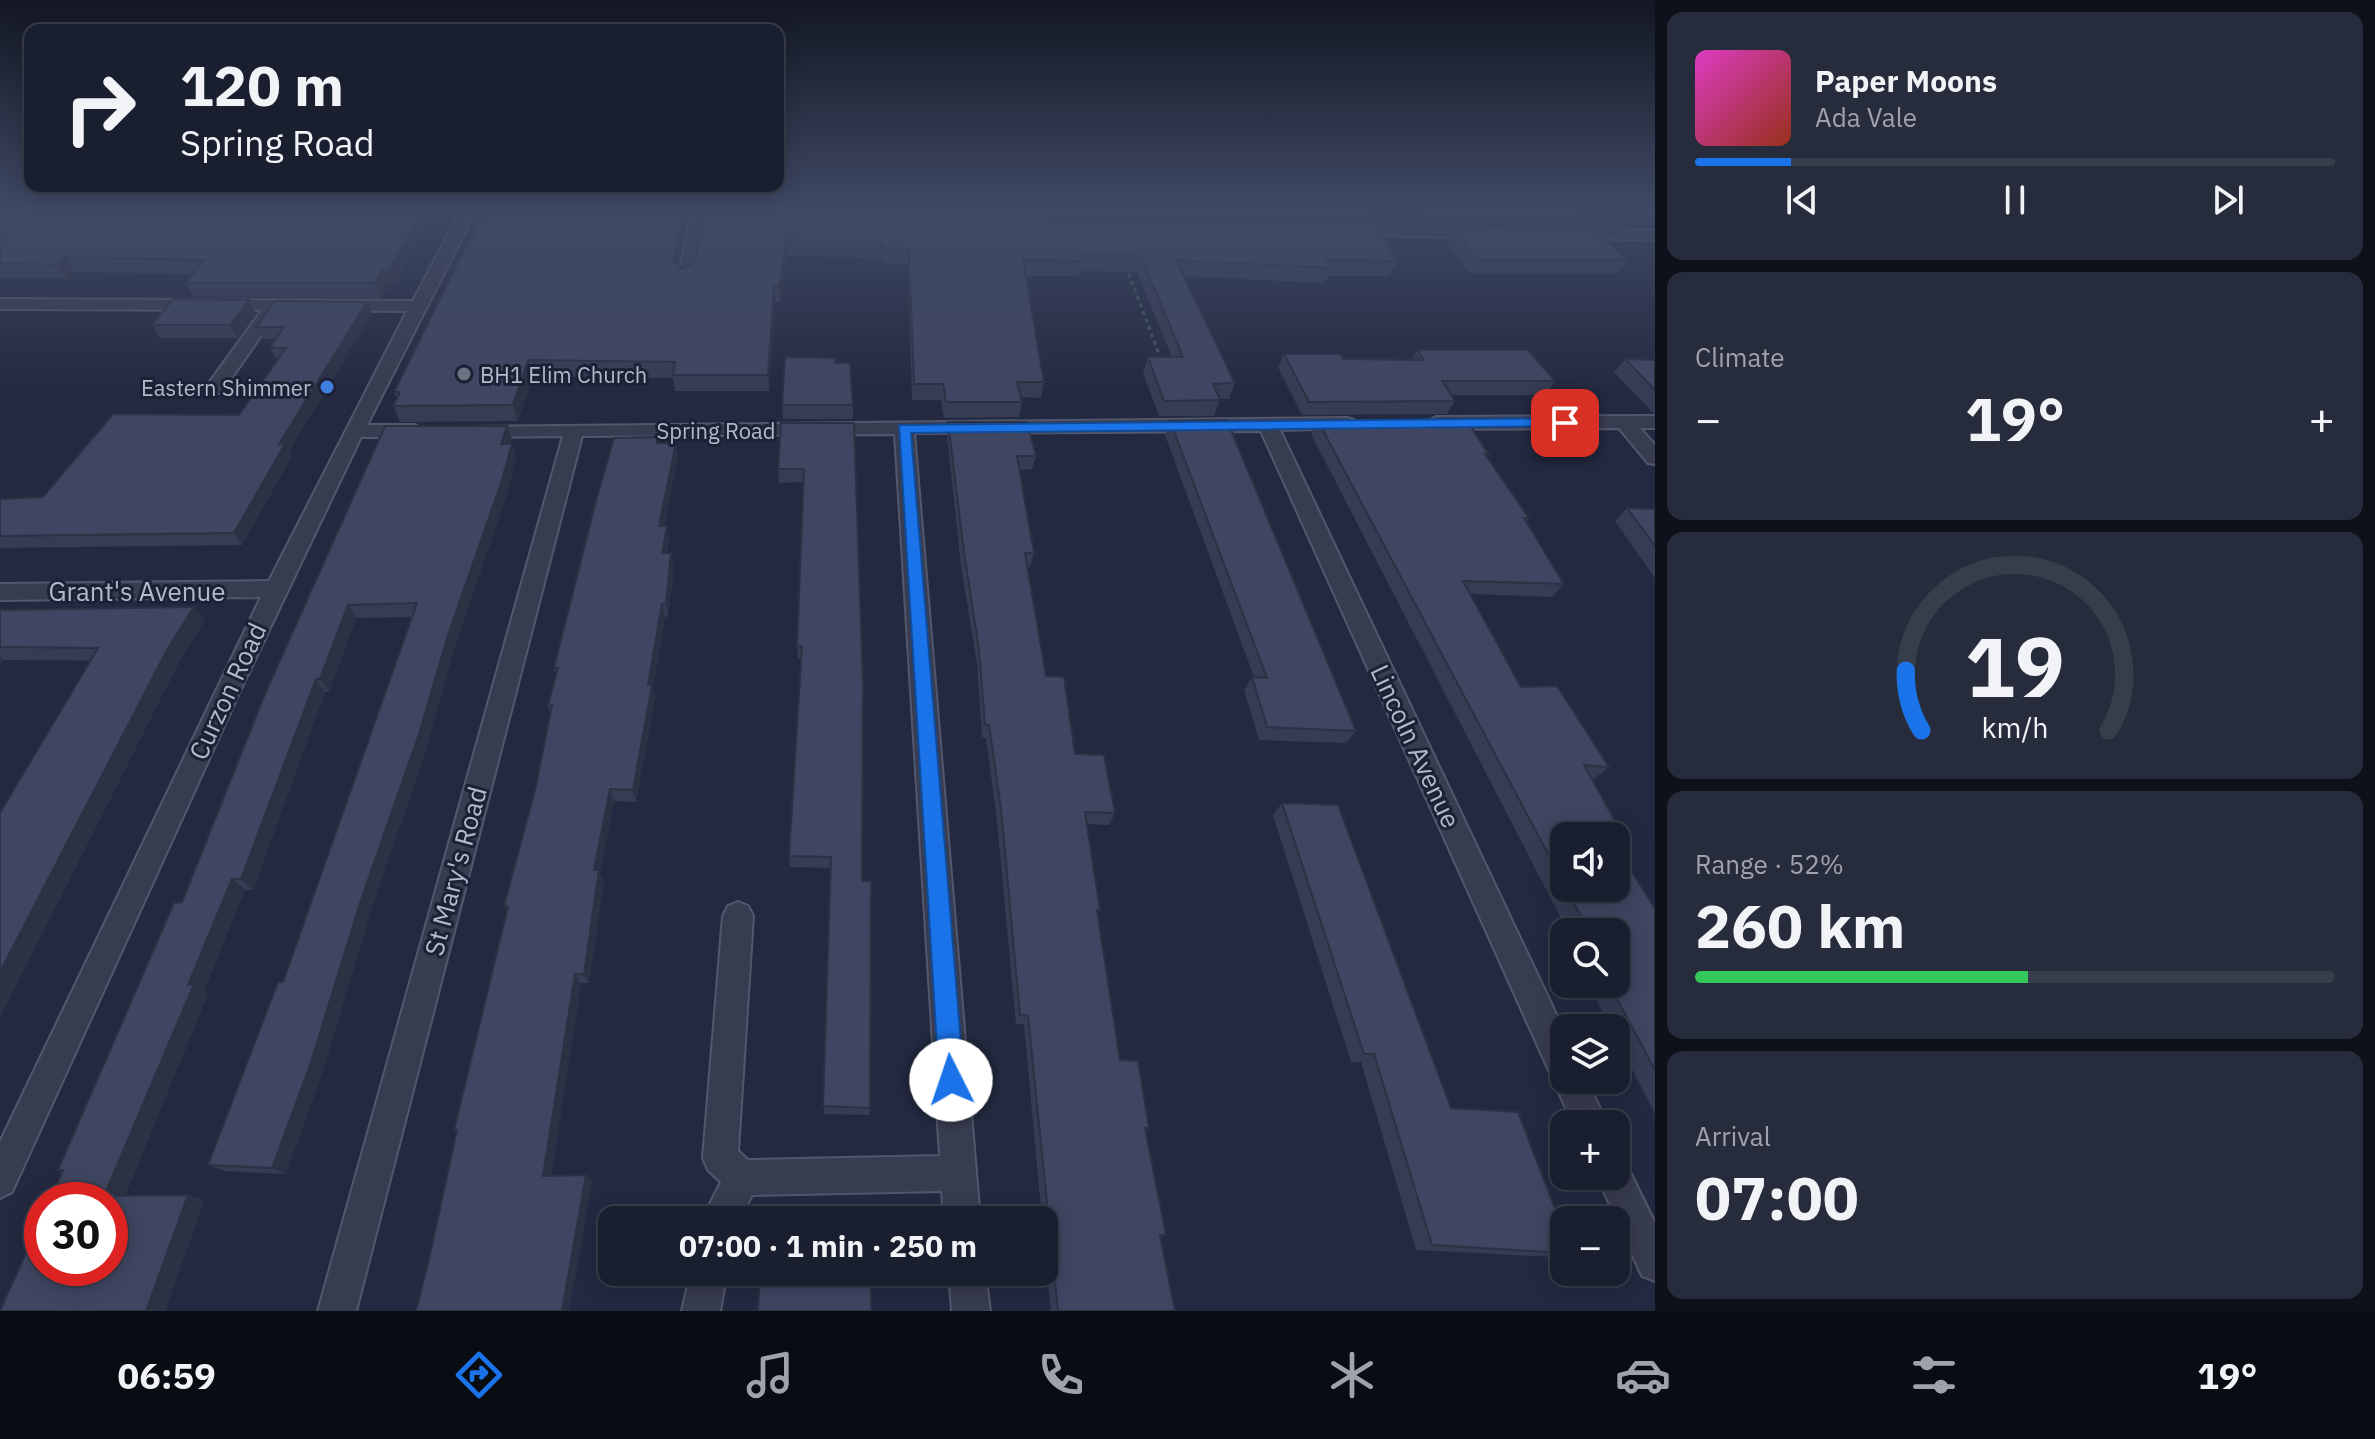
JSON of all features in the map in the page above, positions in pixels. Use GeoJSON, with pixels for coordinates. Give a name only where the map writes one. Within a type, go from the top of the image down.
{"type":"FeatureCollection","features":[{"type":"Feature","properties":{"kind":"street","name":"Curzon Road"},"geometry":{"type":"LineString","coordinates":[[0,1180],[274,589],[437,269]]}},
{"type":"Feature","properties":{"kind":"street"},"geometry":{"type":"LineString","coordinates":[[686,277],[688,269]]}},
{"type":"Feature","properties":{"kind":"street"},"geometry":{"type":"LineString","coordinates":[[0,304],[417,306]]}},
{"type":"Feature","properties":{"kind":"street"},"geometry":{"type":"LineString","coordinates":[[188,389],[214,389],[274,305]]}},
{"type":"Feature","properties":{"kind":"street"},"geometry":{"type":"LineString","coordinates":[[1624,422],[1655,458]]}},
{"type":"Feature","properties":{"kind":"street"},"geometry":{"type":"LineString","coordinates":[[1423,424],[1655,422]]}},
{"type":"Feature","properties":{"kind":"street","name":"Spring Road"},"geometry":{"type":"LineString","coordinates":[[463,431],[1361,424]]}},
{"type":"Feature","properties":{"kind":"street","name":"Lincoln Avenue"},"geometry":{"type":"LineString","coordinates":[[1268,425],[1550,1037]]}},
{"type":"Feature","properties":{"kind":"street"},"geometry":{"type":"LineString","coordinates":[[904,428],[961,1206]]}},
{"type":"Feature","properties":{"kind":"street"},"geometry":{"type":"LineString","coordinates":[[353,431],[432,431]]}},
{"type":"Feature","properties":{"kind":"street","name":"St Mary's Road"},"geometry":{"type":"LineString","coordinates":[[337,1311],[574,431]]}},
{"type":"Feature","properties":{"kind":"street","name":"Grant's Avenue"},"geometry":{"type":"LineString","coordinates":[[0,592],[274,589]]}},
{"type":"Feature","properties":{"kind":"street"},"geometry":{"type":"LineString","coordinates":[[738,916],[720,1158],[742,1178],[958,1173]]}},
{"type":"Feature","properties":{"kind":"street"},"geometry":{"type":"LineString","coordinates":[[727,1206],[742,1178]]}},
{"type":"Feature","properties":{"kind":"street"},"geometry":{"type":"LineString","coordinates":[[1621,1190],[1655,1263]]}},
{"type":"Feature","properties":{"kind":"street"},"geometry":{"type":"LineString","coordinates":[[701,1311],[706,1286]]}},
{"type":"Feature","properties":{"kind":"street"},"geometry":{"type":"LineString","coordinates":[[968,1286],[971,1311]]}},
{"type":"Feature","properties":{"kind":"path"},"geometry":{"type":"LineString","coordinates":[[1128,269],[1165,369]]}},
{"type":"Feature","properties":{"kind":"building"},"geometry":{"type":"Polygon","coordinates":[[[197,269],[389,269],[382,271],[375,283],[186,283],[197,269]]]}},
{"type":"Feature","properties":{"kind":"building"},"geometry":{"type":"Polygon","coordinates":[[[455,269],[782,269],[779,287],[774,287],[768,375],[673,375],[675,362],[528,360],[513,405],[393,406],[400,392],[394,392],[455,269]]]}},
{"type":"Feature","properties":{"kind":"building"},"geometry":{"type":"Polygon","coordinates":[[[910,269],[1025,269],[1044,382],[1017,382],[1022,402],[946,402],[943,384],[914,384],[910,269]]]}},
{"type":"Feature","properties":{"kind":"building"},"geometry":{"type":"Polygon","coordinates":[[[1146,269],[1180,269],[1235,383],[1213,384],[1220,400],[1164,401],[1148,357],[1183,357],[1146,269]]]}},
{"type":"Feature","properties":{"kind":"building"},"geometry":{"type":"Polygon","coordinates":[[[173,299],[249,300],[230,325],[152,325],[173,299]]]}},
{"type":"Feature","properties":{"kind":"building"},"geometry":{"type":"Polygon","coordinates":[[[275,301],[367,302],[279,444],[285,444],[234,533],[0,536],[0,499],[43,497],[113,414],[239,415],[286,348],[270,348],[284,327],[256,327],[275,301]]]}},
{"type":"Feature","properties":{"kind":"building"},"geometry":{"type":"Polygon","coordinates":[[[1417,350],[1528,350],[1555,381],[1442,381],[1455,401],[1309,402],[1284,354],[1340,354],[1343,359],[1424,360],[1417,350]]]}},
{"type":"Feature","properties":{"kind":"building"},"geometry":{"type":"Polygon","coordinates":[[[785,357],[835,358],[835,363],[850,363],[853,405],[782,405],[785,357]]]}},
{"type":"Feature","properties":{"kind":"building"},"geometry":{"type":"Polygon","coordinates":[[[1625,359],[1655,360],[1655,390],[1625,359]]]}},
{"type":"Feature","properties":{"kind":"building"},"geometry":{"type":"Polygon","coordinates":[[[1466,419],[1489,455],[1485,454],[1529,518],[1524,518],[1564,584],[1463,581],[1521,687],[1557,686],[1609,767],[1584,765],[1615,822],[1550,822],[1550,858],[1318,421],[1466,419]]]}},
{"type":"Feature","properties":{"kind":"building"},"geometry":{"type":"Polygon","coordinates":[[[1227,420],[1356,731],[1267,727],[1252,677],[1267,678],[1170,421],[1227,420]]]}},
{"type":"Feature","properties":{"kind":"building"},"geometry":{"type":"Polygon","coordinates":[[[948,422],[1027,422],[1036,456],[1017,456],[1034,553],[1025,553],[1046,676],[1064,677],[1075,754],[1104,755],[1115,813],[1085,812],[1100,910],[1097,910],[1120,1060],[1138,1061],[1149,1128],[1145,1128],[1166,1235],[1160,1235],[1175,1311],[1058,1311],[1055,1286],[1058,1286],[1058,1206],[1047,1206],[1028,1016],[1020,1015],[1001,809],[989,725],[985,725],[979,650],[948,422]]]}},
{"type":"Feature","properties":{"kind":"building"},"geometry":{"type":"Polygon","coordinates":[[[781,423],[854,423],[863,684],[862,881],[871,881],[870,1108],[823,1106],[831,857],[789,856],[802,646],[797,646],[804,469],[778,469],[781,423]]]}},
{"type":"Feature","properties":{"kind":"building"},"geometry":{"type":"Polygon","coordinates":[[[385,426],[507,426],[501,444],[512,444],[501,483],[362,897],[310,1065],[272,1168],[208,1165],[278,982],[283,982],[417,603],[348,605],[320,679],[316,679],[241,879],[232,879],[188,985],[194,984],[110,1182],[58,1182],[63,1170],[58,1170],[174,903],[182,902],[265,694],[385,426]]]}},
{"type":"Feature","properties":{"kind":"building"},"geometry":{"type":"Polygon","coordinates":[[[657,437],[657,443],[676,443],[659,526],[667,526],[662,553],[671,553],[666,604],[662,604],[648,685],[652,685],[633,790],[610,789],[594,870],[599,870],[584,974],[575,974],[543,1176],[586,1175],[562,1311],[416,1311],[457,1130],[454,1130],[508,907],[504,906],[536,786],[552,705],[548,705],[558,668],[554,668],[597,497],[614,438],[657,437]]]}},
{"type":"Feature","properties":{"kind":"building"},"geometry":{"type":"Polygon","coordinates":[[[1627,508],[1655,509],[1655,546],[1627,508]]]}},
{"type":"Feature","properties":{"kind":"building"},"geometry":{"type":"Polygon","coordinates":[[[194,607],[168,648],[0,972],[0,813],[98,648],[0,647],[0,610],[194,607]]]}},
{"type":"Feature","properties":{"kind":"building"},"geometry":{"type":"Polygon","coordinates":[[[1282,803],[1338,805],[1451,1108],[1518,1112],[1554,1206],[1550,1206],[1550,1252],[1432,1245],[1374,1054],[1364,1054],[1282,803]]]}},
{"type":"Feature","properties":{"kind":"building"},"geometry":{"type":"Polygon","coordinates":[[[1630,869],[1655,909],[1655,1070],[1630,1023],[1630,1014],[1625,1014],[1616,998],[1630,998],[1630,918],[1582,918],[1573,902],[1630,902],[1630,869]]]}},
{"type":"Feature","properties":{"kind":"building"},"geometry":{"type":"Polygon","coordinates":[[[188,1195],[146,1311],[0,1311],[24,1257],[24,1286],[128,1286],[128,1196],[188,1195]]]}},
{"type":"Feature","properties":{"kind":"building"},"geometry":{"type":"Polygon","coordinates":[[[759,1286],[871,1286],[871,1311],[758,1311],[759,1286]]]}},
{"type":"Feature","properties":{"kind":"place","name":"BH1 Elim Church"},"geometry":{"type":"Point","coordinates":[464,374]}},
{"type":"Feature","properties":{"kind":"place","name":"Eastern Shimmer"},"geometry":{"type":"Point","coordinates":[327,387]}},
{"type":"Feature","properties":{"kind":"route"},"geometry":{"type":"LineString","coordinates":[[951,1080],[904,428],[1565,423]]}}]}
